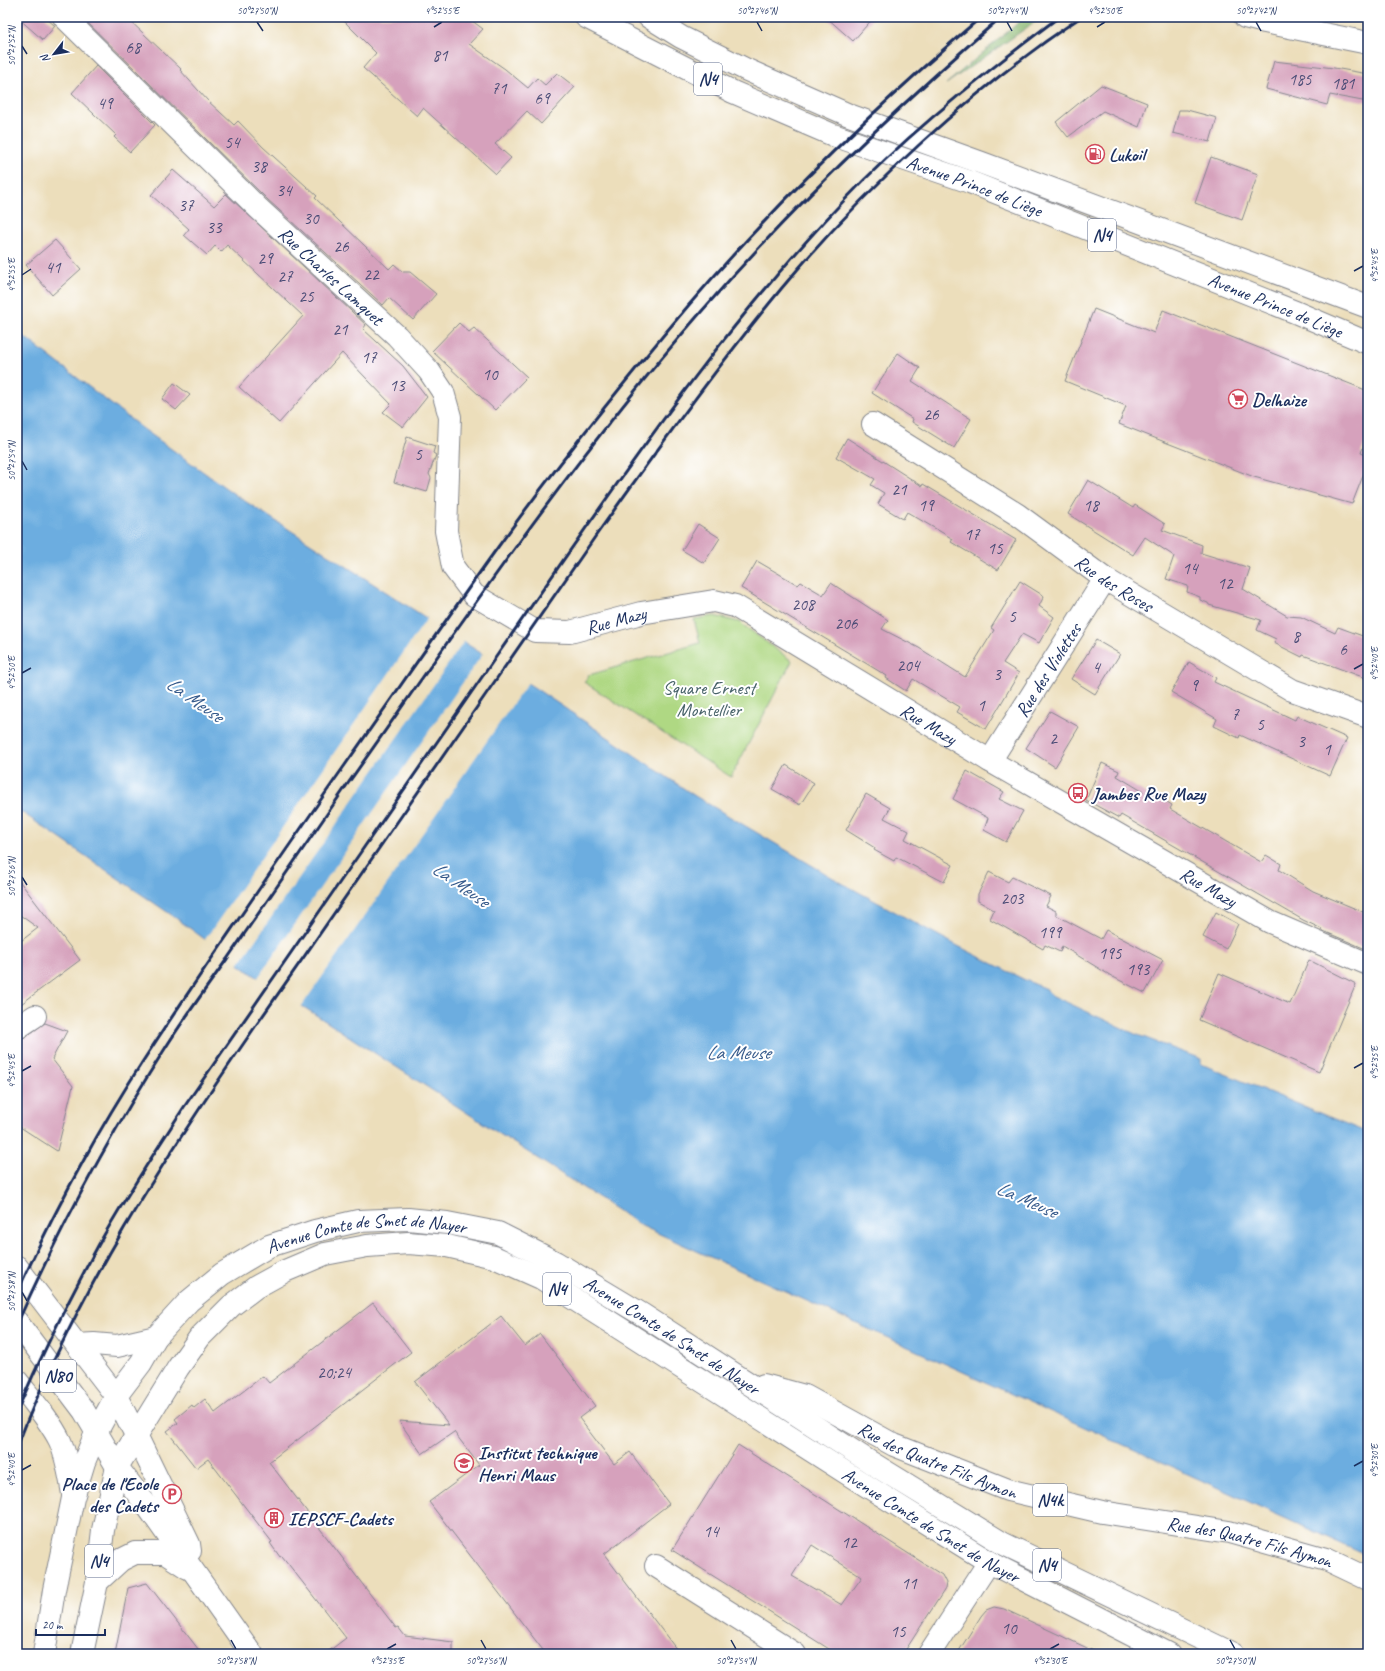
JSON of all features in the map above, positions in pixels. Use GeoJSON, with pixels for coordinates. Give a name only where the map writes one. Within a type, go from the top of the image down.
{"type":"FeatureCollection","features":[{"type":"Feature","properties":{"kind":"main road","name":"Rue Charles Lamquet"},"geometry":{"type":"LineString","coordinates":[[64,17],[258,208],[397,336],[436,382],[443,392],[450,417],[446,531],[453,567],[474,595]]}},
{"type":"Feature","properties":{"kind":"main road","name":"Avenue Prince de Liège"},"geometry":{"type":"LineString","coordinates":[[586,17],[733,92],[833,135],[970,182],[1288,309],[1368,343]]}},
{"type":"Feature","properties":{"kind":"main road","name":"Avenue Prince de Liège"},"geometry":{"type":"LineString","coordinates":[[649,17],[681,37],[747,70],[849,115],[1368,307]]}},
{"type":"Feature","properties":{"kind":"main road"},"geometry":{"type":"LineString","coordinates":[[1245,17],[1368,43]]}},
{"type":"Feature","properties":{"kind":"main road","name":"Rue des Roses"},"geometry":{"type":"LineString","coordinates":[[873,424],[1018,516],[1105,579],[1292,690],[1368,717]]}},
{"type":"Feature","properties":{"kind":"main road","name":"Rue des Violettes"},"geometry":{"type":"LineString","coordinates":[[990,761],[1105,579]]}},
{"type":"Feature","properties":{"kind":"main road","name":"Rue Mazy"},"geometry":{"type":"LineString","coordinates":[[474,595],[535,631],[570,632],[642,613],[714,601],[734,606],[990,761],[1270,922],[1368,964]]}},
{"type":"Feature","properties":{"kind":"main road"},"geometry":{"type":"LineString","coordinates":[[17,1028],[35,1016]]}},
{"type":"Feature","properties":{"kind":"main road","name":"Avenue Comte de Smet de Nayer"},"geometry":{"type":"LineString","coordinates":[[96,1432],[116,1396],[141,1363],[156,1337],[189,1301],[222,1274],[269,1246],[315,1231],[358,1222],[408,1219],[447,1223],[498,1233],[562,1266],[644,1315],[870,1462],[1002,1543],[1233,1654]]}},
{"type":"Feature","properties":{"kind":"main road","name":"Avenue Comte de Smet de Nayer"},"geometry":{"type":"LineString","coordinates":[[117,1468],[178,1368],[200,1338],[231,1306],[256,1287],[285,1271],[325,1254],[367,1246],[408,1243],[447,1246],[494,1257],[541,1278],[862,1483],[989,1562],[1169,1654]]}},
{"type":"Feature","properties":{"kind":"main road","name":"N80"},"geometry":{"type":"LineString","coordinates":[[17,1267],[116,1396],[136,1436]]}},
{"type":"Feature","properties":{"kind":"main road","name":"N80"},"geometry":{"type":"LineString","coordinates":[[17,1322],[81,1406],[117,1468]]}},
{"type":"Feature","properties":{"kind":"main road"},"geometry":{"type":"LineString","coordinates":[[77,1345],[94,1344],[118,1346],[156,1337]]}},
{"type":"Feature","properties":{"kind":"main road","name":"Rue des Quatre Fils Aymon"},"geometry":{"type":"LineString","coordinates":[[746,1380],[805,1396],[894,1445],[1008,1490],[1102,1512],[1229,1532],[1326,1559],[1368,1579]]}},
{"type":"Feature","properties":{"kind":"main road","name":"N80"},"geometry":{"type":"LineString","coordinates":[[17,1381],[47,1419],[60,1442],[68,1468],[73,1498]]}},
{"type":"Feature","properties":{"kind":"main road","name":"N4"},"geometry":{"type":"LineString","coordinates":[[44,1654],[54,1590],[73,1498],[84,1462],[96,1432]]}},
{"type":"Feature","properties":{"kind":"main road"},"geometry":{"type":"LineString","coordinates":[[136,1436],[189,1544],[194,1572]]}},
{"type":"Feature","properties":{"kind":"main road"},"geometry":{"type":"LineString","coordinates":[[117,1468],[148,1507],[252,1654]]}},
{"type":"Feature","properties":{"kind":"main road","name":"N4"},"geometry":{"type":"LineString","coordinates":[[82,1654],[97,1582],[103,1530],[117,1468]]}},
{"type":"Feature","properties":{"kind":"main road"},"geometry":{"type":"LineString","coordinates":[[97,1582],[121,1560],[135,1553],[166,1553],[194,1572]]}},
{"type":"Feature","properties":{"kind":"main road"},"geometry":{"type":"LineString","coordinates":[[929,1654],[989,1562]]}},
{"type":"Feature","properties":{"kind":"main road"},"geometry":{"type":"LineString","coordinates":[[656,1566],[795,1654]]}},
{"type":"Feature","properties":{"kind":"green space"},"geometry":{"type":"Polygon","coordinates":[[[1025,17],[1042,17],[946,84],[1025,17]]]}},
{"type":"Feature","properties":{"kind":"green space","name":"Square Ernest Montellier"},"geometry":{"type":"Polygon","coordinates":[[[714,616],[739,622],[792,661],[731,777],[584,682],[589,675],[700,643],[694,619],[714,616]]]}},
{"type":"Feature","properties":{"kind":"water","name":"La Meuse"},"geometry":{"type":"Polygon","coordinates":[[[17,323],[19,324],[18,332],[142,428],[237,496],[535,688],[695,796],[840,882],[956,945],[1046,989],[1049,994],[1135,1034],[1201,1059],[1201,1064],[1368,1133],[1368,1556],[642,1226],[248,971],[176,918],[17,809],[17,323]]]}},
{"type":"Feature","properties":{"kind":"pier"},"geometry":{"type":"Polygon","coordinates":[[[428,617],[465,640],[238,965],[204,941],[428,617]]]}},
{"type":"Feature","properties":{"kind":"pier"},"geometry":{"type":"Polygon","coordinates":[[[484,652],[529,681],[301,1007],[257,979],[484,652]]]}},
{"type":"Feature","properties":{"kind":"building"},"geometry":{"type":"Polygon","coordinates":[[[17,17],[45,17],[55,26],[43,40],[17,17]]]}},
{"type":"Feature","properties":{"kind":"building"},"geometry":{"type":"Polygon","coordinates":[[[82,17],[126,17],[181,69],[180,70],[208,101],[234,125],[238,121],[263,147],[317,196],[315,198],[389,269],[394,264],[403,272],[410,272],[436,294],[413,320],[389,298],[383,305],[267,199],[82,17]]]}},
{"type":"Feature","properties":{"kind":"building"},"geometry":{"type":"Polygon","coordinates":[[[340,17],[467,17],[483,29],[469,44],[505,69],[528,88],[537,78],[545,85],[557,73],[575,87],[541,124],[527,111],[495,144],[511,158],[496,174],[423,108],[417,116],[363,68],[376,53],[340,17]]]}},
{"type":"Feature","properties":{"kind":"building"},"geometry":{"type":"Polygon","coordinates":[[[826,17],[874,17],[853,41],[826,17]]]}},
{"type":"Feature","properties":{"kind":"building"},"geometry":{"type":"Polygon","coordinates":[[[1274,61],[1334,68],[1368,74],[1368,102],[1330,95],[1327,105],[1266,89],[1274,61]]]}},
{"type":"Feature","properties":{"kind":"building"},"geometry":{"type":"Polygon","coordinates":[[[96,66],[155,125],[130,152],[114,137],[116,135],[72,93],[96,66]]]}},
{"type":"Feature","properties":{"kind":"building"},"geometry":{"type":"Polygon","coordinates":[[[1101,85],[1147,103],[1139,127],[1103,111],[1068,137],[1056,122],[1101,85]]]}},
{"type":"Feature","properties":{"kind":"building"},"geometry":{"type":"Polygon","coordinates":[[[1179,110],[1187,110],[1217,118],[1210,142],[1173,133],[1179,110]]]}},
{"type":"Feature","properties":{"kind":"building"},"geometry":{"type":"Polygon","coordinates":[[[1211,157],[1258,174],[1242,220],[1195,203],[1211,157]]]}},
{"type":"Feature","properties":{"kind":"building"},"geometry":{"type":"Polygon","coordinates":[[[173,170],[214,206],[226,194],[366,325],[363,329],[403,366],[427,397],[403,427],[383,412],[391,404],[342,353],[279,423],[239,387],[303,316],[227,245],[221,252],[215,246],[207,255],[184,235],[189,229],[151,195],[173,170]]]}},
{"type":"Feature","properties":{"kind":"building"},"geometry":{"type":"Polygon","coordinates":[[[55,240],[81,269],[52,295],[26,265],[55,240]]]}},
{"type":"Feature","properties":{"kind":"building","name":"Delhaize"},"geometry":{"type":"Polygon","coordinates":[[[1094,309],[1154,333],[1163,310],[1368,391],[1368,434],[1361,453],[1368,456],[1368,463],[1352,504],[1254,477],[1119,424],[1126,406],[1065,381],[1094,309]]]}},
{"type":"Feature","properties":{"kind":"building"},"geometry":{"type":"Polygon","coordinates":[[[459,323],[469,332],[474,328],[527,377],[495,410],[432,351],[459,323]]]}},
{"type":"Feature","properties":{"kind":"building"},"geometry":{"type":"Polygon","coordinates":[[[898,353],[920,368],[912,381],[971,419],[954,448],[912,422],[913,419],[872,393],[898,353]]]}},
{"type":"Feature","properties":{"kind":"building"},"geometry":{"type":"Polygon","coordinates":[[[174,383],[190,395],[176,410],[162,399],[174,383]]]}},
{"type":"Feature","properties":{"kind":"building"},"geometry":{"type":"Polygon","coordinates":[[[407,437],[435,446],[433,453],[436,455],[429,474],[431,478],[427,492],[394,482],[407,437]]]}},
{"type":"Feature","properties":{"kind":"building"},"geometry":{"type":"Polygon","coordinates":[[[847,438],[922,486],[923,484],[1016,540],[998,570],[951,542],[953,539],[907,512],[903,519],[878,504],[884,493],[871,485],[875,479],[836,457],[847,438]]]}},
{"type":"Feature","properties":{"kind":"building"},"geometry":{"type":"Polygon","coordinates":[[[1088,480],[1133,508],[1135,505],[1165,524],[1162,530],[1202,545],[1201,553],[1250,568],[1243,589],[1287,616],[1301,617],[1335,633],[1338,627],[1368,638],[1368,679],[1303,655],[1302,657],[1274,643],[1276,639],[1257,630],[1261,620],[1209,605],[1208,603],[1200,600],[1200,597],[1187,592],[1188,586],[1166,579],[1174,556],[1145,537],[1133,555],[1068,514],[1088,480]]]}},
{"type":"Feature","properties":{"kind":"building"},"geometry":{"type":"Polygon","coordinates":[[[698,524],[720,538],[704,563],[682,550],[698,524]]]}},
{"type":"Feature","properties":{"kind":"building"},"geometry":{"type":"Polygon","coordinates":[[[757,561],[798,585],[801,582],[823,595],[831,583],[888,620],[882,629],[919,648],[965,677],[994,630],[991,628],[1020,581],[1044,596],[1039,606],[1054,617],[1039,643],[1022,634],[1003,663],[1019,673],[986,729],[957,712],[960,707],[913,679],[906,691],[886,678],[887,676],[741,588],[757,561]]]}},
{"type":"Feature","properties":{"kind":"building"},"geometry":{"type":"Polygon","coordinates":[[[1096,640],[1120,654],[1095,694],[1071,679],[1096,640]]]}},
{"type":"Feature","properties":{"kind":"building"},"geometry":{"type":"Polygon","coordinates":[[[1189,662],[1216,678],[1214,682],[1295,720],[1297,716],[1347,738],[1330,776],[1240,735],[1239,738],[1214,726],[1217,719],[1171,692],[1189,662]]]}},
{"type":"Feature","properties":{"kind":"building"},"geometry":{"type":"Polygon","coordinates":[[[1050,711],[1079,727],[1055,767],[1026,748],[1050,711]]]}},
{"type":"Feature","properties":{"kind":"building"},"geometry":{"type":"Polygon","coordinates":[[[1102,763],[1119,771],[1117,776],[1147,794],[1149,791],[1172,805],[1170,809],[1261,862],[1266,855],[1281,864],[1279,870],[1313,891],[1368,914],[1368,950],[1321,930],[1322,929],[1303,920],[1121,815],[1119,818],[1086,800],[1102,763]]]}},
{"type":"Feature","properties":{"kind":"building"},"geometry":{"type":"Polygon","coordinates":[[[786,765],[814,783],[800,805],[772,789],[786,765]]]}},
{"type":"Feature","properties":{"kind":"building"},"geometry":{"type":"Polygon","coordinates":[[[967,771],[1004,792],[999,799],[1023,811],[1006,842],[984,830],[988,818],[953,799],[967,771]]]}},
{"type":"Feature","properties":{"kind":"building"},"geometry":{"type":"Polygon","coordinates":[[[866,794],[890,808],[884,818],[909,831],[905,839],[953,865],[944,882],[896,857],[894,861],[874,850],[875,848],[846,830],[866,794]]]}},
{"type":"Feature","properties":{"kind":"building"},"geometry":{"type":"Polygon","coordinates":[[[989,872],[1008,882],[1012,877],[1051,896],[1046,906],[1056,911],[1056,915],[1101,939],[1106,930],[1163,960],[1145,993],[1113,977],[1062,946],[1060,952],[1045,945],[1043,949],[990,919],[994,910],[978,901],[978,894],[989,872]]]}},
{"type":"Feature","properties":{"kind":"building"},"geometry":{"type":"Polygon","coordinates":[[[17,878],[80,960],[17,1007],[17,944],[38,928],[17,913],[17,878]]]}},
{"type":"Feature","properties":{"kind":"building"},"geometry":{"type":"Polygon","coordinates":[[[1216,912],[1238,924],[1226,949],[1203,937],[1216,912]]]}},
{"type":"Feature","properties":{"kind":"building"},"geometry":{"type":"Polygon","coordinates":[[[1309,960],[1356,984],[1319,1072],[1199,1020],[1219,973],[1290,1004],[1309,960]]]}},
{"type":"Feature","properties":{"kind":"building"},"geometry":{"type":"Polygon","coordinates":[[[45,1023],[67,1031],[52,1059],[73,1086],[57,1151],[17,1125],[17,1040],[24,1038],[45,1023]]]}},
{"type":"Feature","properties":{"kind":"building"},"geometry":{"type":"Polygon","coordinates":[[[373,1303],[411,1352],[269,1462],[396,1628],[398,1627],[405,1636],[453,1642],[453,1654],[325,1654],[346,1638],[282,1556],[280,1557],[270,1543],[272,1542],[208,1459],[196,1468],[167,1431],[178,1423],[175,1419],[192,1405],[194,1408],[205,1399],[215,1413],[263,1376],[269,1383],[373,1303]]]}},
{"type":"Feature","properties":{"kind":"building"},"geometry":{"type":"Polygon","coordinates":[[[501,1316],[525,1346],[540,1334],[595,1406],[579,1418],[614,1464],[630,1452],[669,1504],[604,1554],[680,1654],[546,1654],[429,1502],[479,1465],[454,1432],[422,1454],[399,1421],[449,1425],[415,1382],[501,1316]]]}},
{"type":"Feature","properties":{"kind":"building"},"geometry":{"type":"Polygon","coordinates":[[[738,1445],[942,1575],[946,1583],[945,1589],[903,1654],[837,1654],[672,1550],[738,1445]],[[812,1545],[792,1576],[842,1605],[862,1577],[812,1545]]]}},
{"type":"Feature","properties":{"kind":"building"},"geometry":{"type":"Polygon","coordinates":[[[147,1583],[202,1654],[115,1654],[128,1588],[147,1583]]]}},
{"type":"Feature","properties":{"kind":"building"},"geometry":{"type":"Polygon","coordinates":[[[994,1607],[1004,1609],[1100,1654],[957,1654],[981,1616],[986,1610],[994,1607]]]}},
{"type":"Feature","properties":{"kind":"railway"},"geometry":{"type":"LineString","coordinates":[[17,1293],[41,1241],[77,1173],[114,1107],[144,1059],[327,790],[479,574],[544,485],[663,335],[757,229],[792,192],[866,120],[981,17]]}},
{"type":"Feature","properties":{"kind":"railway"},"geometry":{"type":"LineString","coordinates":[[17,1324],[50,1253],[86,1183],[125,1114],[173,1036],[476,602],[607,425],[701,312],[808,196],[922,87],[1001,17]]}},
{"type":"Feature","properties":{"kind":"railway"},"geometry":{"type":"LineString","coordinates":[[17,1411],[56,1327],[99,1244],[184,1107],[583,531],[671,409],[716,349],[763,291],[812,234],[864,180],[911,136],[959,95],[1059,17]]}},
{"type":"Feature","properties":{"kind":"railway"},"geometry":{"type":"LineString","coordinates":[[17,1447],[40,1390],[66,1335],[94,1281],[156,1176],[257,1024],[597,534],[687,410],[781,289],[848,214],[884,178],[922,142],[1000,76],[1081,17]]}},
{"type":"Feature","properties":{"kind":"place","name":"Lukoil"},"geometry":{"type":"Point","coordinates":[1095,154]}},
{"type":"Feature","properties":{"kind":"place","name":"Delhaize"},"geometry":{"type":"Point","coordinates":[1238,399]}},
{"type":"Feature","properties":{"kind":"place","name":"Jambes Rue Mazy"},"geometry":{"type":"Point","coordinates":[1078,793]}},
{"type":"Feature","properties":{"kind":"place","name":"Institut technique Henri Maus"},"geometry":{"type":"Point","coordinates":[464,1463]}},
{"type":"Feature","properties":{"kind":"place","name":"Place de l'Ecole des Cadets"},"geometry":{"type":"Point","coordinates":[172,1494]}},
{"type":"Feature","properties":{"kind":"place","name":"IEPSCF-Cadets"},"geometry":{"type":"Point","coordinates":[274,1518]}}]}
